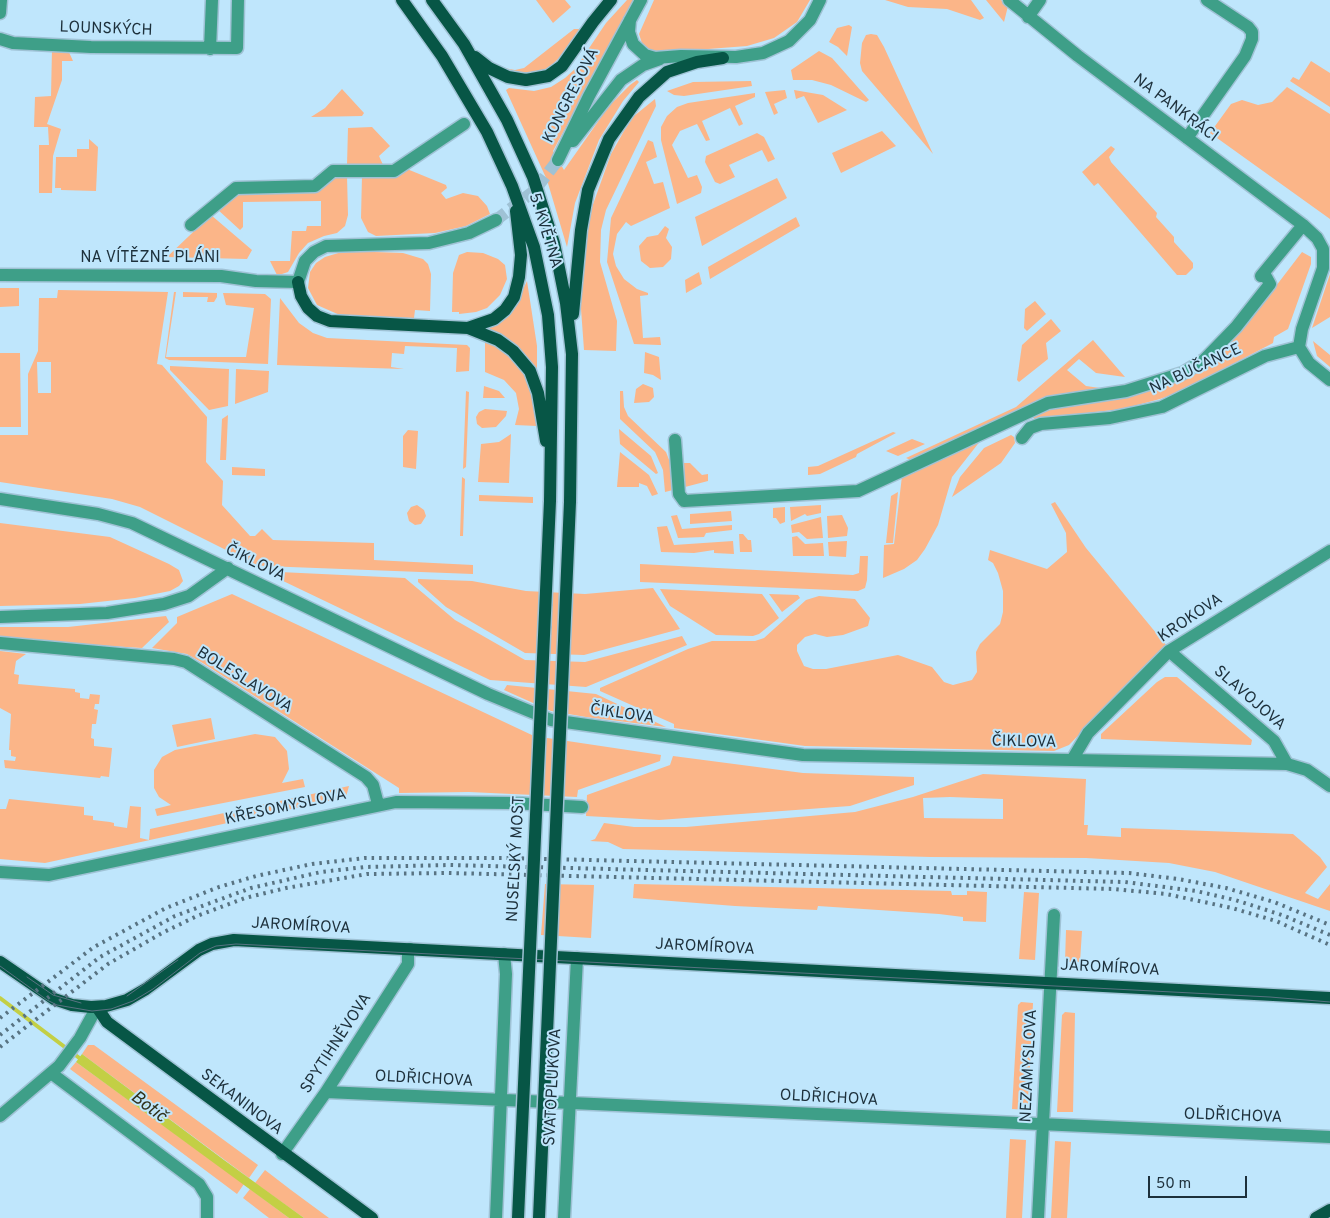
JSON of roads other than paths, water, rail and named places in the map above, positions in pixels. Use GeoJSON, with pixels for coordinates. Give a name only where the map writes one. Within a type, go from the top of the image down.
{"type":"FeatureCollection","features":[{"type":"Feature","properties":{"kind":"main road","name":"5. KVĚTNA"},"geometry":{"type":"LineString","coordinates":[[402,0],[469,99],[503,165],[534,247],[545,298],[553,385],[550,501]]}},
{"type":"Feature","properties":{"kind":"main road","name":"5. KVĚTNA"},"geometry":{"type":"LineString","coordinates":[[432,0],[464,44],[507,120],[533,177],[547,218],[562,278],[572,354],[570,502],[539,1218]]}},
{"type":"Feature","properties":{"kind":"main road"},"geometry":{"type":"LineString","coordinates":[[464,44],[480,61],[499,73],[526,80],[541,79],[562,66],[611,0]]}},
{"type":"Feature","properties":{"kind":"main road"},"geometry":{"type":"LineString","coordinates":[[572,354],[574,285],[581,230],[591,182],[609,139],[639,97],[667,72],[696,62],[723,58]]}},
{"type":"Feature","properties":{"kind":"main road"},"geometry":{"type":"LineString","coordinates":[[463,328],[500,314],[514,298],[518,287],[521,255],[519,227],[513,193],[503,165]]}},
{"type":"Feature","properties":{"kind":"main road"},"geometry":{"type":"LineString","coordinates":[[298,282],[301,296],[308,308],[317,316],[330,322],[463,328],[506,345],[520,357],[530,371],[538,393],[550,468]]}},
{"type":"Feature","properties":{"kind":"main road","name":"NUSELSKÝ MOST"},"geometry":{"type":"LineString","coordinates":[[518,1218],[550,501]]}},
{"type":"Feature","properties":{"kind":"main road","name":"JAROMÍROVA"},"geometry":{"type":"LineString","coordinates":[[97,1007],[120,1003],[134,997],[193,953],[219,942],[234,940],[1330,998]]}},
{"type":"Feature","properties":{"kind":"main road"},"geometry":{"type":"LineString","coordinates":[[0,962],[54,999],[72,1005],[97,1007]]}},
{"type":"Feature","properties":{"kind":"main road","name":"SEKANINOVA"},"geometry":{"type":"LineString","coordinates":[[97,1007],[107,1022],[282,1154],[372,1218]]}},
{"type":"Feature","properties":{"kind":"main road"},"geometry":{"type":"LineString","coordinates":[[1316,1218],[1330,1210]]}},
{"type":"Feature","properties":{"kind":"street"},"geometry":{"type":"LineString","coordinates":[[0,13],[1,0]]}},
{"type":"Feature","properties":{"kind":"street"},"geometry":{"type":"LineString","coordinates":[[210,49],[212,0]]}},
{"type":"Feature","properties":{"kind":"street","name":"LOUNSKÝCH"},"geometry":{"type":"LineString","coordinates":[[0,39],[13,43],[91,47],[237,48],[238,0]]}},
{"type":"Feature","properties":{"kind":"street"},"geometry":{"type":"LineString","coordinates":[[641,0],[630,20],[630,37],[637,49],[645,55],[662,58],[681,56],[723,58],[763,53],[789,42],[810,20],[820,0]]}},
{"type":"Feature","properties":{"kind":"street","name":"NA PANKRÁCI"},"geometry":{"type":"LineString","coordinates":[[1010,0],[1028,17],[1325,243],[1323,268],[1302,329],[1298,347]]}},
{"type":"Feature","properties":{"kind":"street"},"geometry":{"type":"LineString","coordinates":[[1028,17],[1040,0]]}},
{"type":"Feature","properties":{"kind":"street"},"geometry":{"type":"LineString","coordinates":[[1187,138],[1245,56],[1252,39],[1252,32],[1248,27],[1207,0]]}},
{"type":"Feature","properties":{"kind":"street","name":"KONGRESOVÁ"},"geometry":{"type":"LineString","coordinates":[[630,20],[589,96],[558,160],[621,80],[643,65],[662,58]]}},
{"type":"Feature","properties":{"kind":"street"},"geometry":{"type":"LineString","coordinates":[[191,225],[236,188],[315,186],[333,171],[394,171],[464,124]]}},
{"type":"Feature","properties":{"kind":"street"},"geometry":{"type":"LineString","coordinates":[[298,282],[305,261],[314,252],[326,246],[429,243],[469,233],[496,220]]}},
{"type":"Feature","properties":{"kind":"street"},"geometry":{"type":"LineString","coordinates":[[675,440],[679,494],[684,501],[858,491],[1048,403],[1126,391],[1183,373],[1204,360],[1236,327],[1270,284],[1262,274],[1303,225]]}},
{"type":"Feature","properties":{"kind":"street","name":"NA VÍTĚZNÉ PLÁNI"},"geometry":{"type":"LineString","coordinates":[[0,275],[229,276],[256,281],[298,282]]}},
{"type":"Feature","properties":{"kind":"street"},"geometry":{"type":"LineString","coordinates":[[1298,347],[1309,363],[1330,380]]}},
{"type":"Feature","properties":{"kind":"street","name":"NA BUČANCE"},"geometry":{"type":"LineString","coordinates":[[1022,438],[1026,430],[1035,425],[1110,418],[1162,406],[1265,356],[1298,347]]}},
{"type":"Feature","properties":{"kind":"street","name":"ČIKLOVA"},"geometry":{"type":"LineString","coordinates":[[0,499],[121,519],[146,528],[496,697],[551,720],[803,755],[1287,764]]}},
{"type":"Feature","properties":{"kind":"street","name":"KROKOVA"},"geometry":{"type":"LineString","coordinates":[[1072,760],[1088,733],[1169,651],[1330,552]]}},
{"type":"Feature","properties":{"kind":"street"},"geometry":{"type":"LineString","coordinates":[[0,617],[107,613],[164,604],[189,596],[228,568]]}},
{"type":"Feature","properties":{"kind":"street","name":"BOLESLAVOVA"},"geometry":{"type":"LineString","coordinates":[[0,643],[174,659],[186,662],[366,777],[373,785],[378,804]]}},
{"type":"Feature","properties":{"kind":"street","name":"SLAVOJOVA"},"geometry":{"type":"LineString","coordinates":[[1169,651],[1274,741],[1287,764]]}},
{"type":"Feature","properties":{"kind":"street"},"geometry":{"type":"LineString","coordinates":[[1287,764],[1307,770],[1330,786]]}},
{"type":"Feature","properties":{"kind":"street","name":"KŘESOMYSLOVA"},"geometry":{"type":"LineString","coordinates":[[0,872],[49,875],[378,804],[396,802],[513,803],[582,807]]}},
{"type":"Feature","properties":{"kind":"street","name":"NEZAMYSLOVA"},"geometry":{"type":"LineString","coordinates":[[1038,1218],[1054,915]]}},
{"type":"Feature","properties":{"kind":"street","name":"SPYTIHNĚVOVA"},"geometry":{"type":"LineString","coordinates":[[282,1154],[326,1092],[408,964],[408,952],[410,949]]}},
{"type":"Feature","properties":{"kind":"street"},"geometry":{"type":"LineString","coordinates":[[496,1218],[506,974],[504,954]]}},
{"type":"Feature","properties":{"kind":"street","name":"SVATOPLUKOVA"},"geometry":{"type":"LineString","coordinates":[[564,1218],[577,958]]}},
{"type":"Feature","properties":{"kind":"street"},"geometry":{"type":"LineString","coordinates":[[0,1116],[55,1069],[80,1038],[97,1007]]}},
{"type":"Feature","properties":{"kind":"street"},"geometry":{"type":"LineString","coordinates":[[55,1069],[199,1184],[207,1197],[207,1218]]}},
{"type":"Feature","properties":{"kind":"street","name":"OLDŘICHOVA"},"geometry":{"type":"LineString","coordinates":[[326,1092],[1044,1126],[1330,1137]]}},
{"type":"Feature","properties":{"kind":"water"},"geometry":{"type":"Polygon","coordinates":[[[82,1054],[304,1218],[289,1218],[76,1062],[82,1054]]]}},
{"type":"Feature","properties":{"kind":"waterway","name":"Botič"},"geometry":{"type":"LineString","coordinates":[[0,998],[82,1060]]}},
{"type":"Feature","properties":{"kind":"tunnel"},"geometry":{"type":"LineString","coordinates":[[496,220],[534,191],[558,160]]}},
{"type":"Feature","properties":{"kind":"tram line"},"geometry":{"type":"LineString","coordinates":[[0,966],[47,1000],[57,1005],[92,1011],[111,1009],[133,1001],[153,989],[200,953],[216,946],[236,944],[1270,997],[1330,1002]]}},
{"type":"Feature","properties":{"kind":"tram line"},"geometry":{"type":"LineString","coordinates":[[127,996],[178,960]]}},
{"type":"Feature","properties":{"kind":"tram line"},"geometry":{"type":"LineString","coordinates":[[27,977],[53,995],[81,1003]]}},
{"type":"Feature","properties":{"kind":"railway"},"geometry":{"type":"LineString","coordinates":[[549,636],[551,589]]}},
{"type":"Feature","properties":{"kind":"railway"},"geometry":{"type":"LineString","coordinates":[[0,1018],[94,947],[166,908],[219,887],[256,876],[312,864],[365,858],[507,858],[1129,873],[1178,879],[1226,888],[1274,902],[1330,925]]}},
{"type":"Feature","properties":{"kind":"railway"},"geometry":{"type":"LineString","coordinates":[[0,1035],[100,957],[175,916],[251,888],[321,872],[365,867],[449,865],[1125,882],[1196,891],[1235,900],[1282,915],[1330,935]]}},
{"type":"Feature","properties":{"kind":"railway"},"geometry":{"type":"LineString","coordinates":[[0,1047],[108,964],[162,933],[197,916],[245,898],[286,888],[367,874],[448,873],[1114,889],[1166,894],[1232,908],[1276,921],[1330,945]]}}]}
